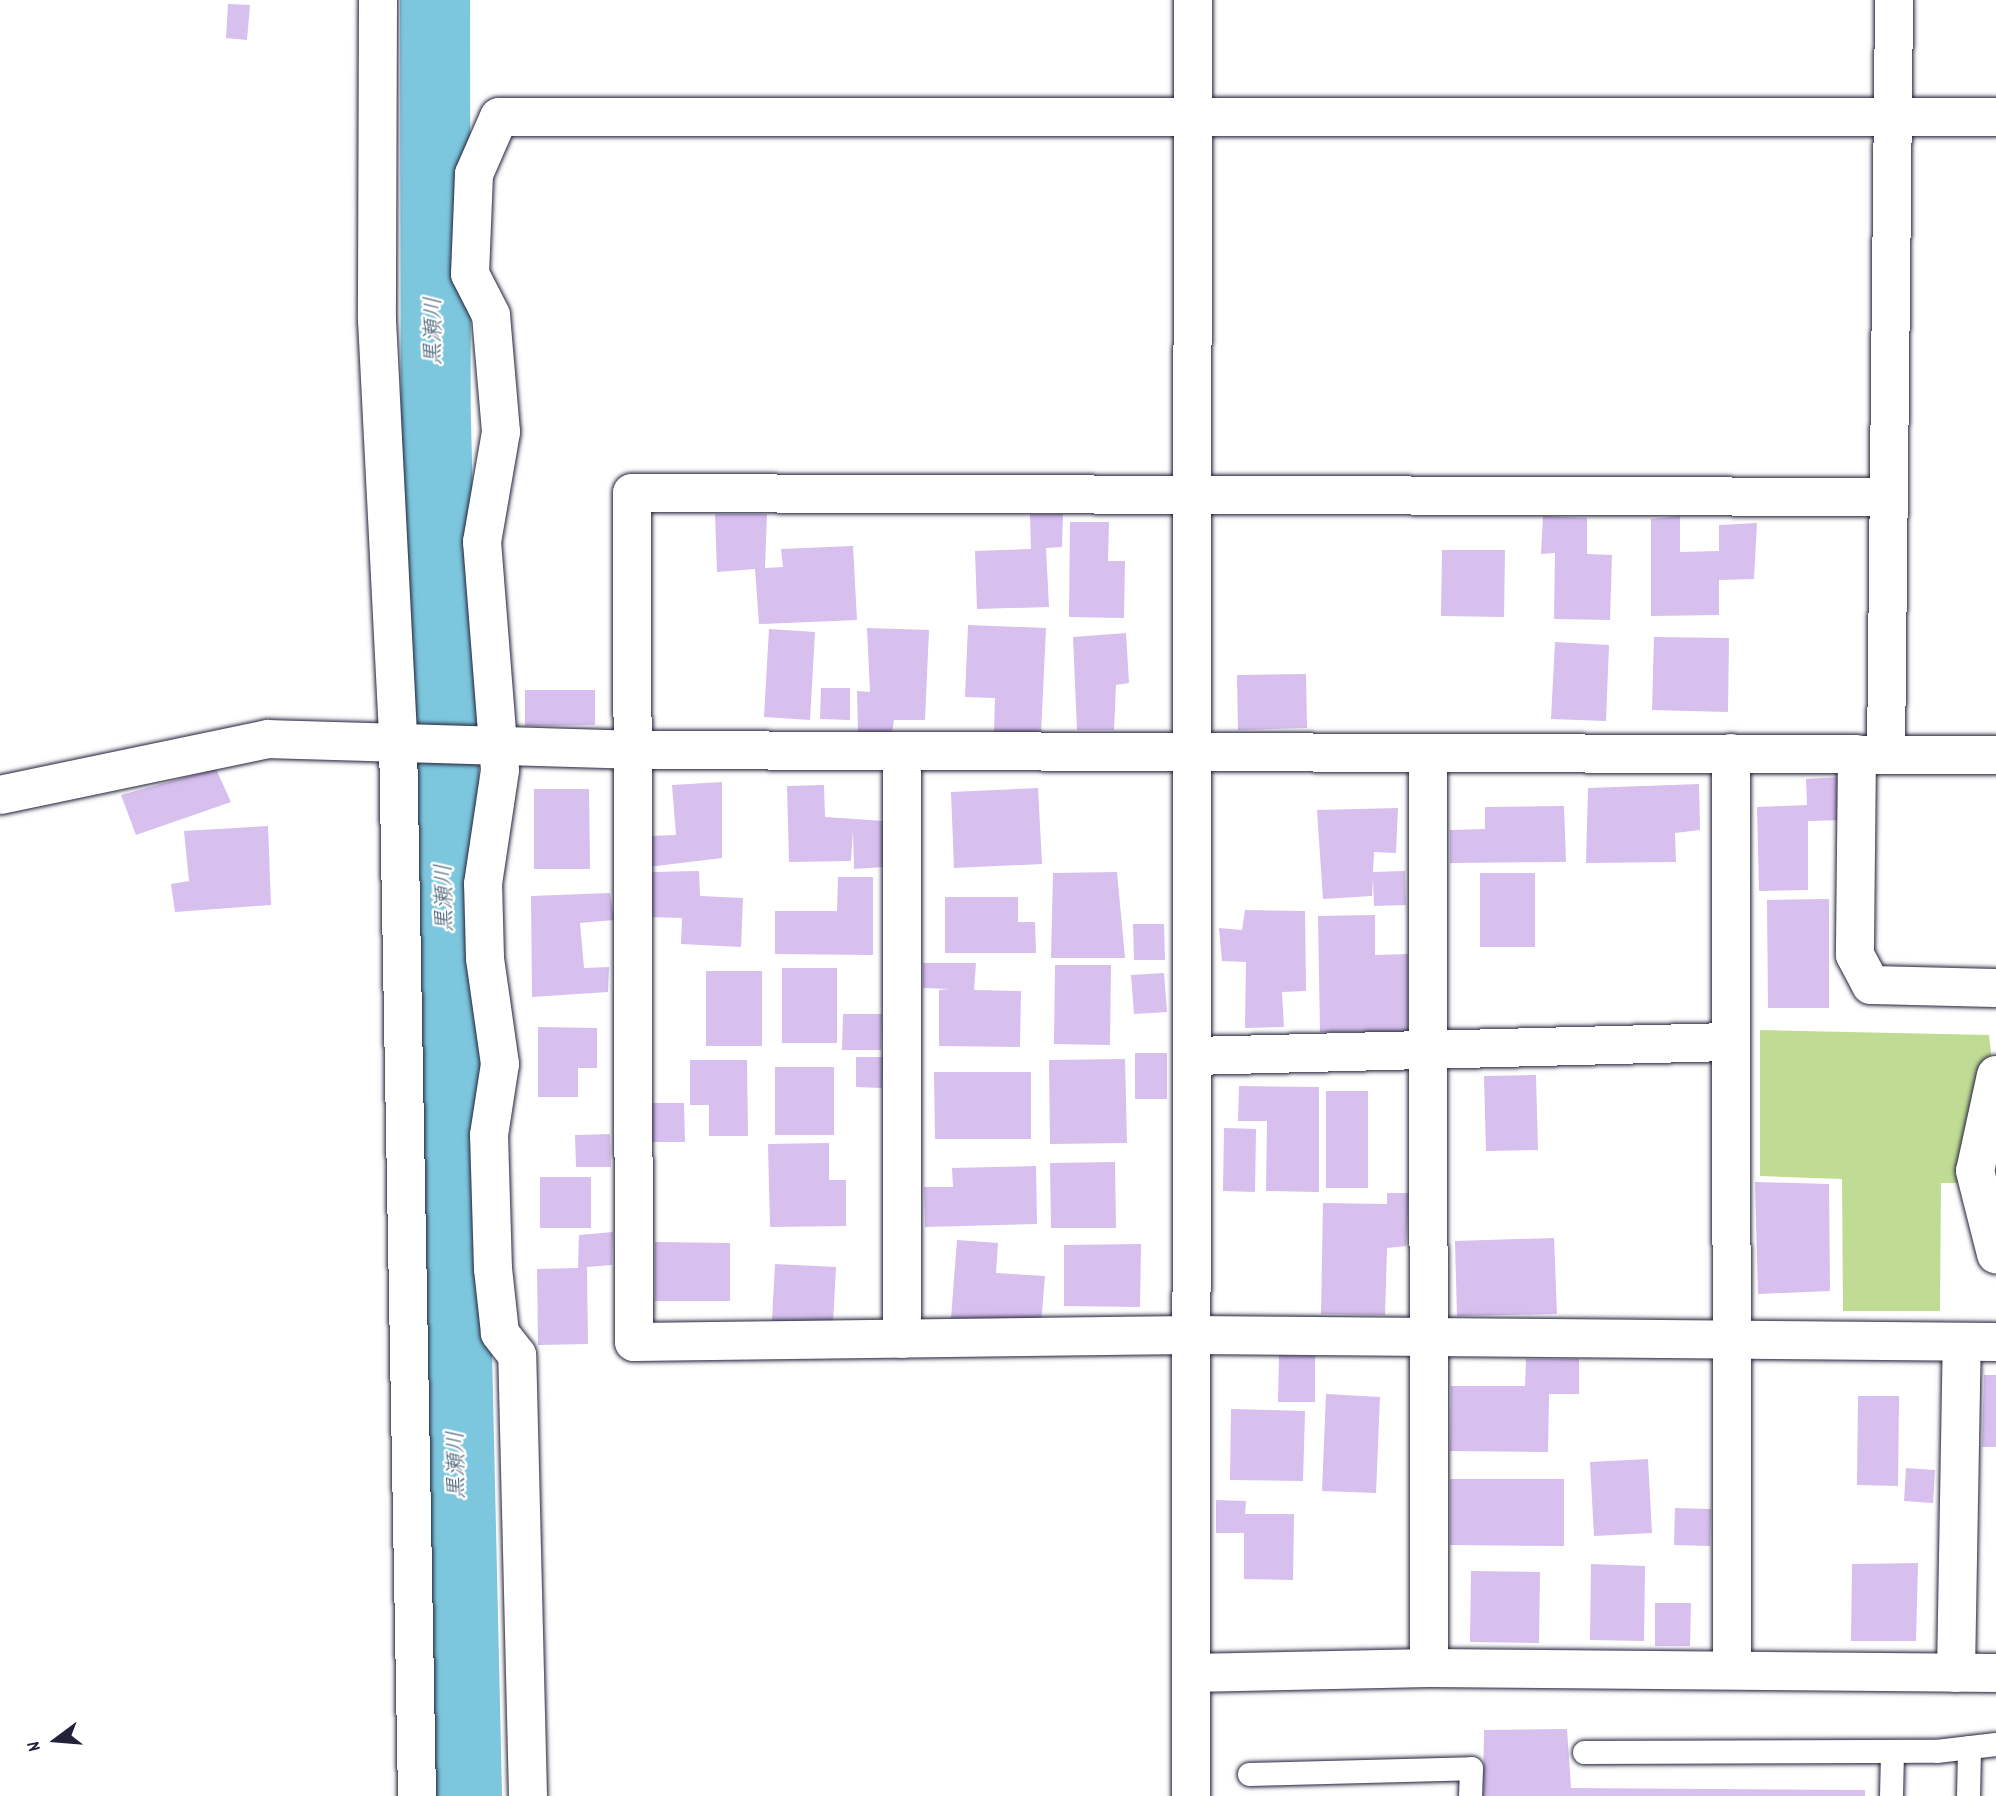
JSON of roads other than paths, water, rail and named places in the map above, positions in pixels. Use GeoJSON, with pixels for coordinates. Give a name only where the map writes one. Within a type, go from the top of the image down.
{"type":"FeatureCollection","features":[{"type":"Feature","properties":{"kind":"street"},"geometry":{"type":"LineString","coordinates":[[378,0],[377,320],[398,740],[417,1796]]}},
{"type":"Feature","properties":{"kind":"street"},"geometry":{"type":"LineString","coordinates":[[1191,1796],[1194,1335],[1194,755],[1190,491],[1193,0]]}},
{"type":"Feature","properties":{"kind":"street"},"geometry":{"type":"LineString","coordinates":[[1894,0],[1888,498],[1872,754],[1855,955],[1871,985],[1996,988]]}},
{"type":"Feature","properties":{"kind":"street"},"geometry":{"type":"LineString","coordinates":[[528,1796],[517,1355],[500,1333],[493,1269],[489,1135],[500,1064],[485,958],[483,884],[489,745],[482,542],[501,432],[491,315],[470,274],[474,174],[499,117],[1192,114],[1893,119],[1996,117]]}},
{"type":"Feature","properties":{"kind":"street"},"geometry":{"type":"LineString","coordinates":[[1888,498],[1190,491],[632,493],[630,750],[634,1342],[1194,1335],[1979,1342],[1956,1673]]}},
{"type":"Feature","properties":{"kind":"street"},"geometry":{"type":"LineString","coordinates":[[0,795],[268,739],[398,740],[630,750],[1194,755],[1996,755]]}},
{"type":"Feature","properties":{"kind":"street"},"geometry":{"type":"LineString","coordinates":[[902,752],[902,1339]]}},
{"type":"Feature","properties":{"kind":"street"},"geometry":{"type":"LineString","coordinates":[[1731,753],[1728,1338],[1732,1670]]}},
{"type":"Feature","properties":{"kind":"street"},"geometry":{"type":"LineString","coordinates":[[1428,754],[1425,1050],[1430,1336],[1429,1668]]}},
{"type":"Feature","properties":{"kind":"street"},"geometry":{"type":"LineString","coordinates":[[1194,1056],[1730,1042]]}},
{"type":"Feature","properties":{"kind":"street"},"geometry":{"type":"LineString","coordinates":[[1996,1075],[1975,1171],[1996,1254]]}},
{"type":"Feature","properties":{"kind":"street"},"geometry":{"type":"LineString","coordinates":[[1191,1673],[1429,1668],[1996,1673]]}},
{"type":"Feature","properties":{"kind":"lane"},"geometry":{"type":"LineString","coordinates":[[1584,1752],[1892,1752],[1996,1744]]}},
{"type":"Feature","properties":{"kind":"lane"},"geometry":{"type":"LineString","coordinates":[[1968,1796],[1969,1747]]}},
{"type":"Feature","properties":{"kind":"lane"},"geometry":{"type":"LineString","coordinates":[[1891,1796],[1892,1752]]}},
{"type":"Feature","properties":{"kind":"lane"},"geometry":{"type":"LineString","coordinates":[[1249,1774],[1471,1769],[1470,1796]]}},
{"type":"Feature","properties":{"kind":"waterway","name":"黒瀬川"},"geometry":{"type":"LineString","coordinates":[[435,0],[436,419],[467,1796]]}}]}
